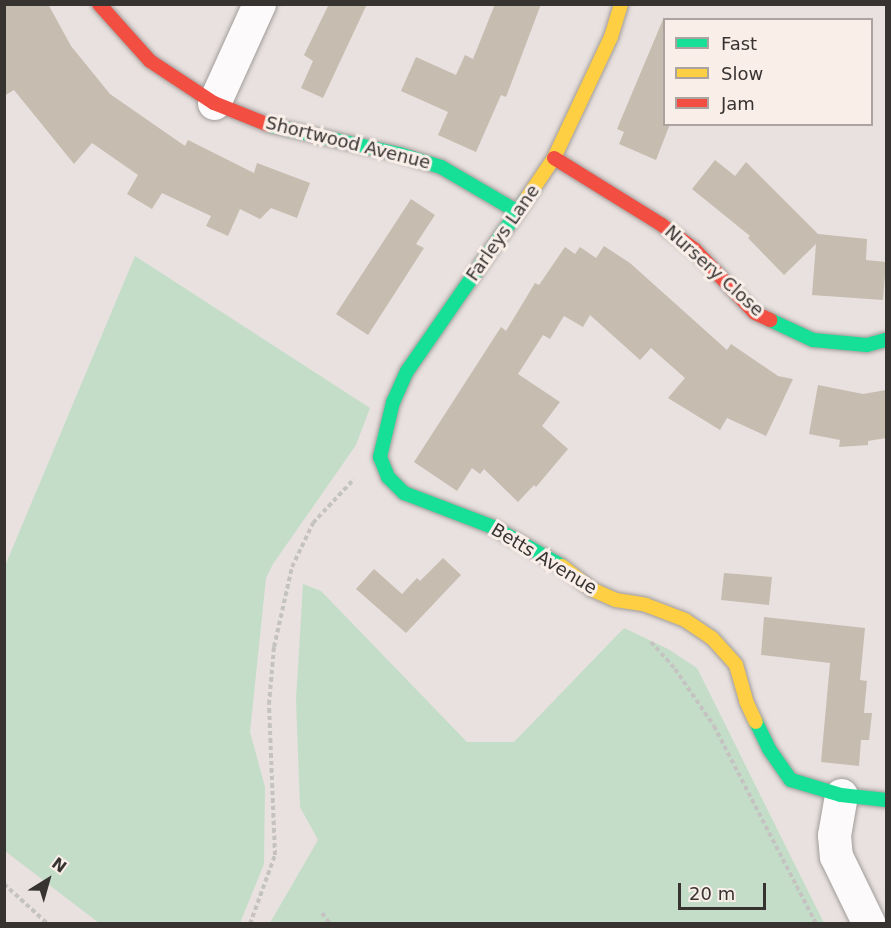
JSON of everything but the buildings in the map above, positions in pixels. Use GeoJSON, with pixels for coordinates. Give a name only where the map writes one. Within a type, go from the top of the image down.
{"type":"FeatureCollection","features":[{"type":"Feature","properties":{"kind":"street","name":"Shortwood Avenue"},"geometry":{"type":"LineString","coordinates":[[99,4],[150,61],[214,103],[274,127],[399,154],[441,167],[518,212]]}},
{"type":"Feature","properties":{"kind":"street"},"geometry":{"type":"LineString","coordinates":[[214,103],[259,4]]}},
{"type":"Feature","properties":{"kind":"street","name":"Farleys Lane"},"geometry":{"type":"LineString","coordinates":[[380,457],[393,402],[407,370],[554,158],[611,37],[621,4]]}},
{"type":"Feature","properties":{"kind":"street","name":"Nursery Close"},"geometry":{"type":"LineString","coordinates":[[554,158],[662,225],[694,249],[755,313],[813,340],[867,345],[886,340]]}},
{"type":"Feature","properties":{"kind":"street","name":"Betts Avenue"},"geometry":{"type":"LineString","coordinates":[[380,457],[388,477],[404,492],[493,527],[560,566],[591,589],[616,600],[646,605],[685,620],[712,638],[736,665],[746,701],[769,749],[791,780],[841,795],[886,800]]}},
{"type":"Feature","properties":{"kind":"street"},"geometry":{"type":"LineString","coordinates":[[841,795],[834,835],[836,856],[869,924]]}},
{"type":"Feature","properties":{"kind":"path"},"geometry":{"type":"LineString","coordinates":[[250,924],[275,855],[269,704],[274,647],[292,567],[312,523],[360,472],[380,457]]}},
{"type":"Feature","properties":{"kind":"path"},"geometry":{"type":"LineString","coordinates":[[647,638],[675,669],[714,726],[816,924]]}},
{"type":"Feature","properties":{"kind":"path"},"geometry":{"type":"LineString","coordinates":[[4,884],[48,924]]}},
{"type":"Feature","properties":{"kind":"path"},"geometry":{"type":"LineString","coordinates":[[322,913],[330,924]]}},
{"type":"Feature","properties":{"kind":"green space"},"geometry":{"type":"Polygon","coordinates":[[[135,256],[370,408],[356,445],[273,564],[266,578],[250,732],[265,787],[264,864],[240,923],[99,923],[5,851],[5,566],[135,256]]]}},
{"type":"Feature","properties":{"kind":"green space"},"geometry":{"type":"Polygon","coordinates":[[[303,584],[321,591],[467,742],[514,742],[624,628],[668,649],[697,668],[824,923],[270,923],[318,840],[300,807],[296,700],[303,584]]]}},
{"type":"Feature","properties":{"kind":"traffic: fast"},"geometry":{"type":"LineString","coordinates":[[269,125],[399,154],[441,167],[518,212]]}},
{"type":"Feature","properties":{"kind":"traffic: fast"},"geometry":{"type":"LineString","coordinates":[[527,198],[407,371],[393,402],[380,457],[388,477],[404,493],[493,527],[562,566]]}},
{"type":"Feature","properties":{"kind":"traffic: fast"},"geometry":{"type":"LineString","coordinates":[[770,320],[813,340],[867,345],[886,340]]}},
{"type":"Feature","properties":{"kind":"traffic: fast"},"geometry":{"type":"LineString","coordinates":[[756,722],[769,749],[791,780],[841,795],[886,800]]}},
{"type":"Feature","properties":{"kind":"traffic: slow"},"geometry":{"type":"LineString","coordinates":[[527,198],[554,158],[611,37],[621,4]]}},
{"type":"Feature","properties":{"kind":"traffic: slow"},"geometry":{"type":"LineString","coordinates":[[562,566],[591,589],[616,600],[646,605],[685,620],[712,638],[736,665],[746,701],[756,722]]}},
{"type":"Feature","properties":{"kind":"traffic: jam"},"geometry":{"type":"LineString","coordinates":[[99,4],[150,61],[214,103],[269,125]]}},
{"type":"Feature","properties":{"kind":"traffic: jam"},"geometry":{"type":"LineString","coordinates":[[554,158],[662,225],[694,249],[755,313],[770,320]]}}]}
